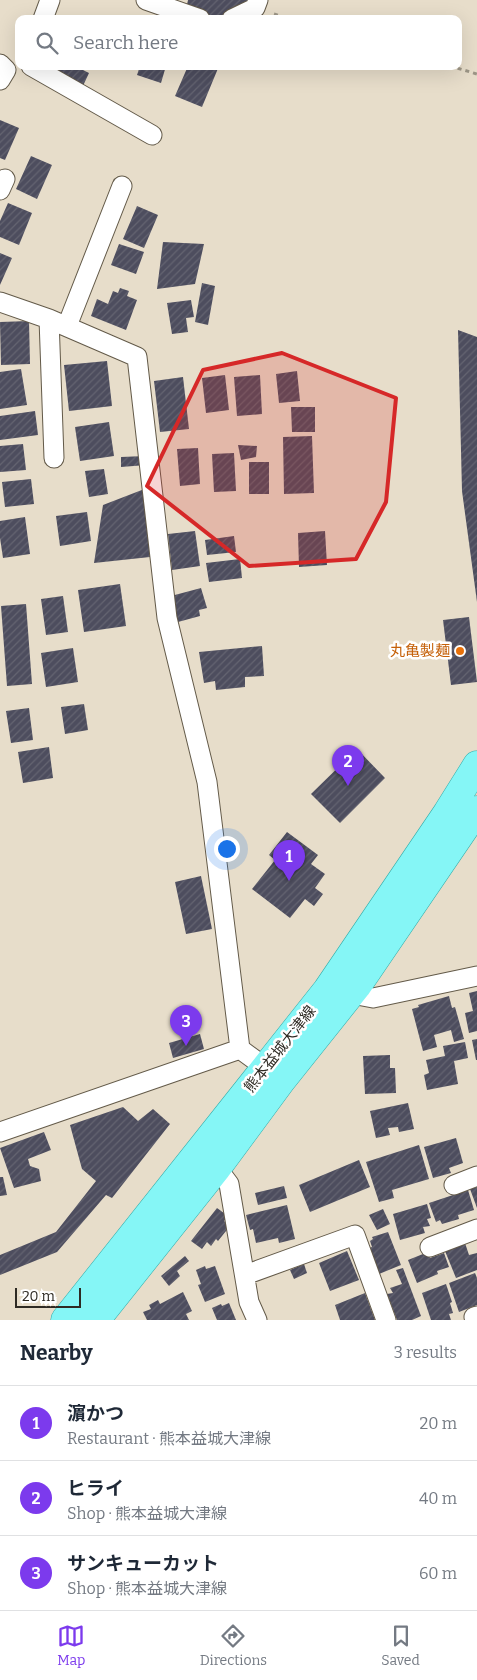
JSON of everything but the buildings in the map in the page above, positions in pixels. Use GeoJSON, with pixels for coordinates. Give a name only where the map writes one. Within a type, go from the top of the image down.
{"type":"FeatureCollection","features":[{"type":"Feature","properties":{"kind":"main road","name":"熊本益城大津線"},"geometry":{"type":"LineString","coordinates":[[96,1320],[217,1168],[277,1086],[338,992],[477,765]]}},
{"type":"Feature","properties":{"kind":"main road","name":"熊本益城大津線"},"geometry":{"type":"LineString","coordinates":[[65,1320],[266,1068],[338,992],[357,986],[477,810]]}},
{"type":"Feature","properties":{"kind":"street"},"geometry":{"type":"LineString","coordinates":[[44,15],[50,0]]}},
{"type":"Feature","properties":{"kind":"street"},"geometry":{"type":"LineString","coordinates":[[146,0],[189,15]]}},
{"type":"Feature","properties":{"kind":"street"},"geometry":{"type":"LineString","coordinates":[[240,15],[255,8],[258,0]]}},
{"type":"Feature","properties":{"kind":"street"},"geometry":{"type":"LineString","coordinates":[[38,70],[152,135]]}},
{"type":"Feature","properties":{"kind":"street"},"geometry":{"type":"LineString","coordinates":[[54,458],[58,322],[122,186]]}},
{"type":"Feature","properties":{"kind":"street"},"geometry":{"type":"LineString","coordinates":[[0,302],[58,322],[137,357],[167,618],[207,782],[240,1049],[266,1068]]}},
{"type":"Feature","properties":{"kind":"street"},"geometry":{"type":"LineString","coordinates":[[338,992],[373,998],[477,976]]}},
{"type":"Feature","properties":{"kind":"street"},"geometry":{"type":"LineString","coordinates":[[0,1132],[240,1049]]}},
{"type":"Feature","properties":{"kind":"street"},"geometry":{"type":"LineString","coordinates":[[217,1168],[229,1184],[249,1302],[257,1320]]}},
{"type":"Feature","properties":{"kind":"street"},"geometry":{"type":"LineString","coordinates":[[454,1184],[477,1176]]}},
{"type":"Feature","properties":{"kind":"street"},"geometry":{"type":"LineString","coordinates":[[430,1247],[477,1229]]}},
{"type":"Feature","properties":{"kind":"street"},"geometry":{"type":"LineString","coordinates":[[245,1275],[356,1235],[386,1320]]}},
{"type":"Feature","properties":{"kind":"path"},"geometry":{"type":"LineString","coordinates":[[462,70],[477,74]]}},
{"type":"Feature","properties":{"kind":"highlighted area"},"geometry":{"type":"Polygon","coordinates":[[[282,353],[396,398],[386,502],[356,559],[249,566],[147,486],[203,370],[282,353]]]}},
{"type":"Feature","properties":{"kind":"place","name":"丸亀製麺"},"geometry":{"type":"Point","coordinates":[460,651]}},
{"type":"Feature","properties":{"kind":"place","name":"ヒライ"},"geometry":{"type":"Point","coordinates":[348,786]}},
{"type":"Feature","properties":{"kind":"place","name":"濵かつ"},"geometry":{"type":"Point","coordinates":[289,881]}},
{"type":"Feature","properties":{"kind":"place","name":"サンキューカット"},"geometry":{"type":"Point","coordinates":[186,1046]}}]}
